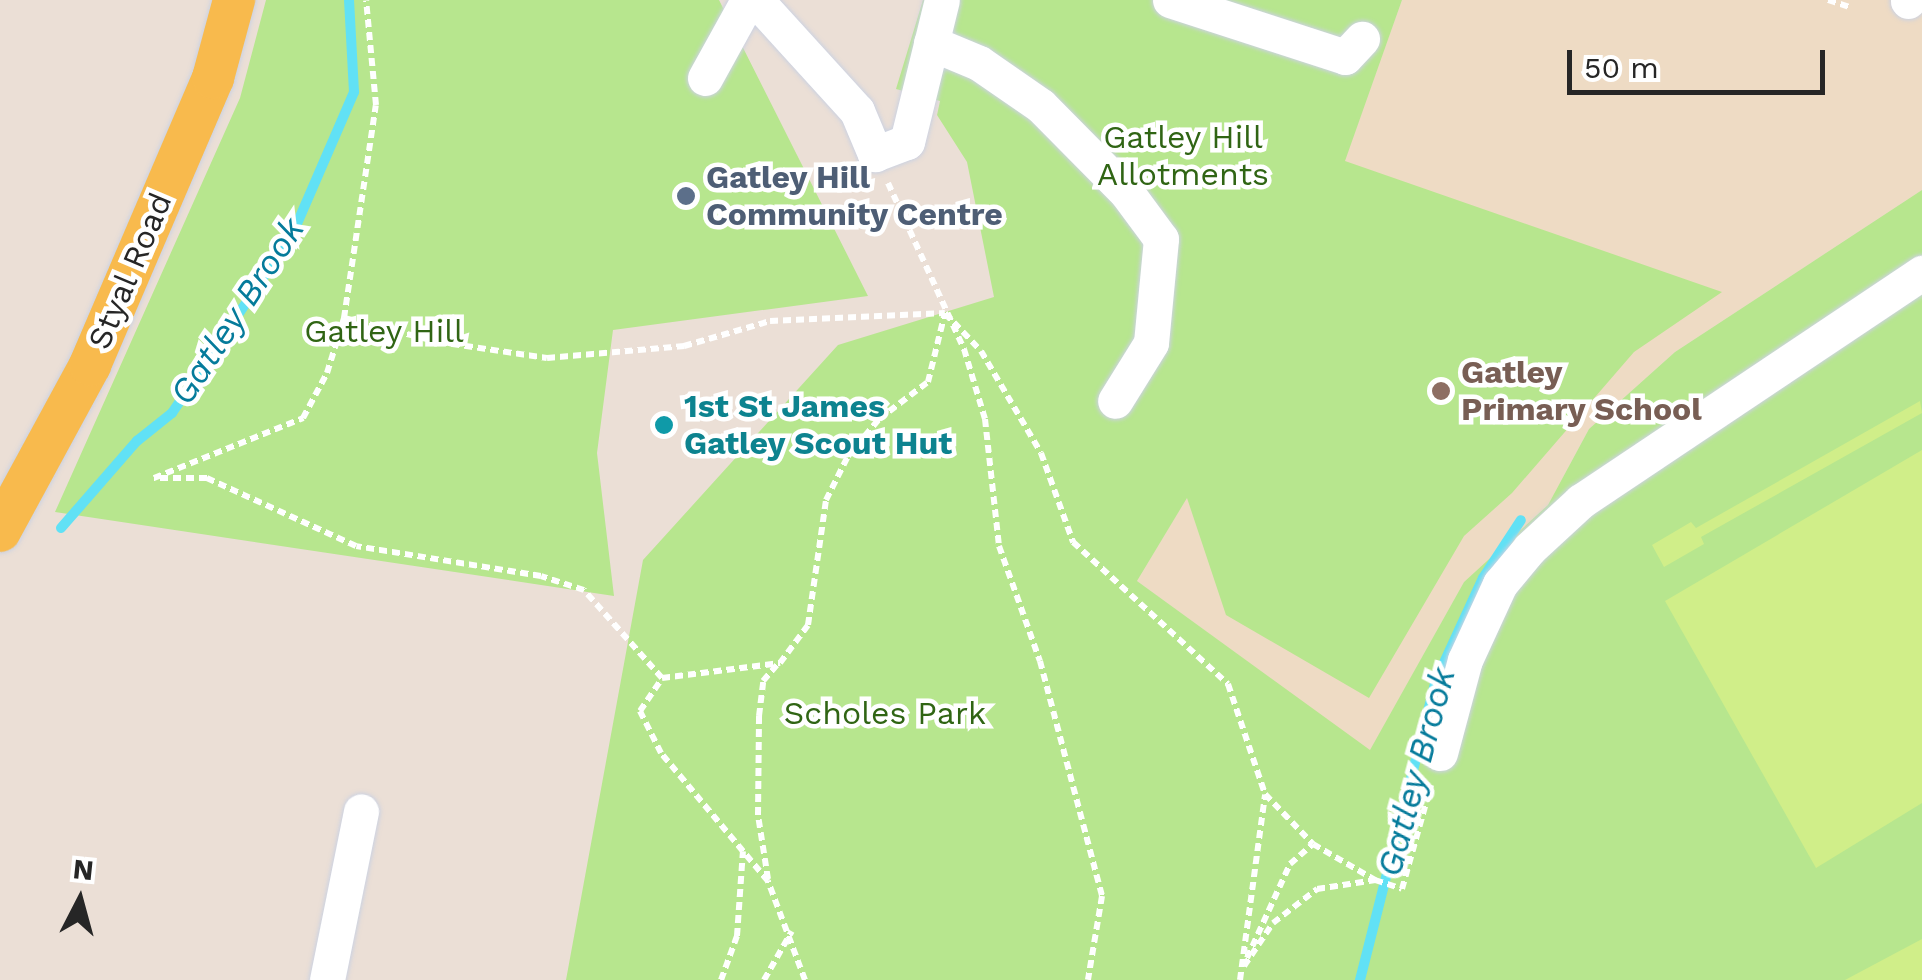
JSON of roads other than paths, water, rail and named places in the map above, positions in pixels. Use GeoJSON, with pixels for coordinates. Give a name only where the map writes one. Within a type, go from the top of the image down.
{"type":"FeatureCollection","features":[{"type":"Feature","properties":{"kind":"main road","name":"Styal Road"},"geometry":{"type":"LineString","coordinates":[[0,531],[90,365],[213,78],[234,0]]}},
{"type":"Feature","properties":{"kind":"street"},"geometry":{"type":"LineString","coordinates":[[705,78],[748,0]]}},
{"type":"Feature","properties":{"kind":"street"},"geometry":{"type":"LineString","coordinates":[[756,0],[856,111],[876,154],[906,142],[942,0]]}},
{"type":"Feature","properties":{"kind":"street"},"geometry":{"type":"LineString","coordinates":[[1170,0],[1345,57],[1362,39]]}},
{"type":"Feature","properties":{"kind":"street"},"geometry":{"type":"LineString","coordinates":[[931,43],[978,63],[1041,106],[1126,193],[1161,240],[1151,343],[1115,402]]}},
{"type":"Feature","properties":{"kind":"street"},"geometry":{"type":"LineString","coordinates":[[1440,753],[1465,660],[1500,584],[1530,548],[1581,501],[1922,272]]}},
{"type":"Feature","properties":{"kind":"street"},"geometry":{"type":"LineString","coordinates":[[327,980],[362,811]]}},
{"type":"Feature","properties":{"kind":"waterway","name":"Gatley Brook"},"geometry":{"type":"LineString","coordinates":[[61,528],[137,441],[172,413],[293,233],[354,92],[349,0]]}},
{"type":"Feature","properties":{"kind":"waterway","name":"Gatley Brook"},"geometry":{"type":"LineString","coordinates":[[1360,980],[1436,680],[1483,578],[1521,520]]}},
{"type":"Feature","properties":{"kind":"place","name":"Gatley Hill Community Centre"},"geometry":{"type":"Point","coordinates":[686,196]}},
{"type":"Feature","properties":{"kind":"place","name":"Gatley Primary School"},"geometry":{"type":"Point","coordinates":[1441,391]}},
{"type":"Feature","properties":{"kind":"place","name":"1st St James Gatley Scout Hut"},"geometry":{"type":"Point","coordinates":[664,425]}},
{"type":"Feature","properties":{"kind":"park label","name":"Gatley Hill Allotments"},"geometry":{"type":"Point","coordinates":[1183,156]}},
{"type":"Feature","properties":{"kind":"park label","name":"Gatley Hill"},"geometry":{"type":"Point","coordinates":[384,331]}},
{"type":"Feature","properties":{"kind":"park label","name":"Scholes Park"},"geometry":{"type":"Point","coordinates":[885,713]}}]}
